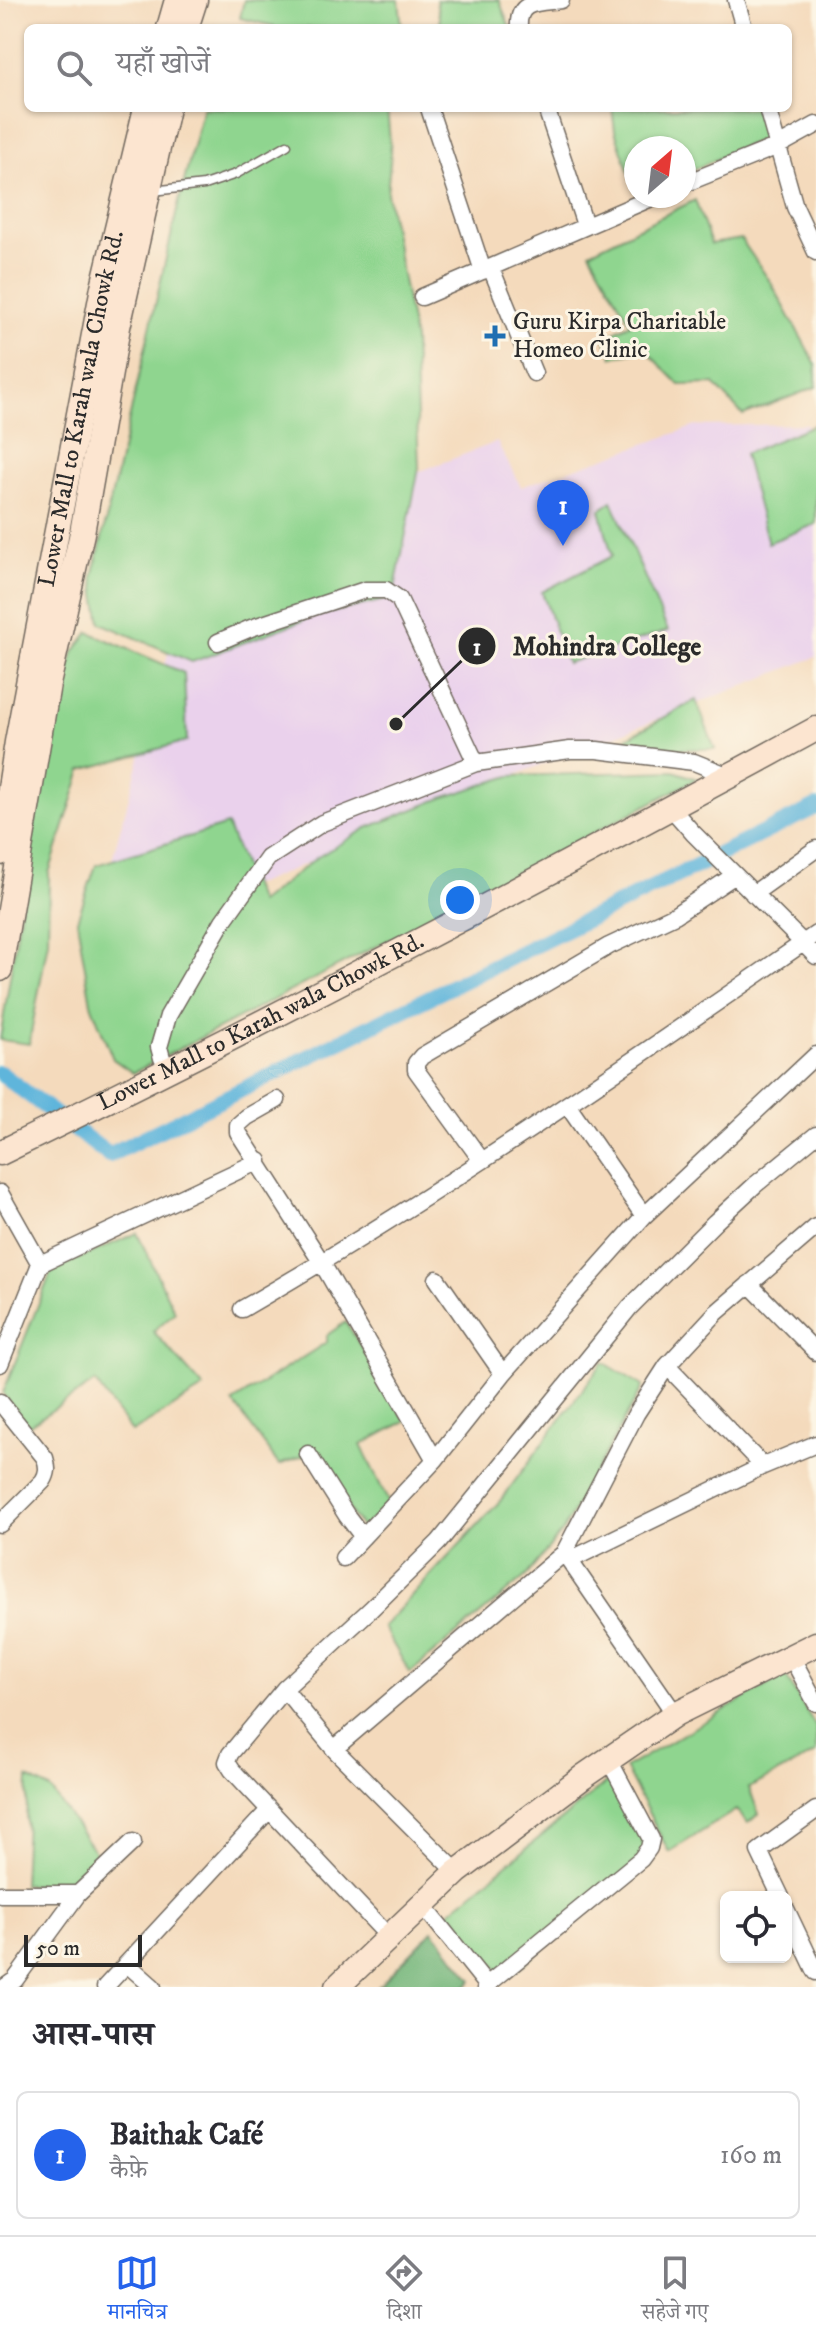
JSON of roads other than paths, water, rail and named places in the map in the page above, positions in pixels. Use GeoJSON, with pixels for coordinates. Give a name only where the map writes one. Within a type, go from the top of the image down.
{"type":"FeatureCollection","features":[{"type":"Feature","properties":{"kind":"main road"},"geometry":{"type":"LineString","coordinates":[[170,24],[177,0]]}},
{"type":"Feature","properties":{"kind":"main road"},"geometry":{"type":"LineString","coordinates":[[187,24],[195,0]]}},
{"type":"Feature","properties":{"kind":"main road","name":"Lower Mall to Karah wala Chowk Rd."},"geometry":{"type":"LineString","coordinates":[[0,853],[17,742],[103,287],[126,235],[145,112]]}},
{"type":"Feature","properties":{"kind":"main road"},"geometry":{"type":"LineString","coordinates":[[0,969],[48,684],[82,533],[118,327],[126,235],[148,191],[166,112]]}},
{"type":"Feature","properties":{"kind":"main road","name":"Lower Mall to Karah wala Chowk Rd."},"geometry":{"type":"LineString","coordinates":[[4,1147],[46,1132],[169,1070],[816,729]]}},
{"type":"Feature","properties":{"kind":"main road"},"geometry":{"type":"LineString","coordinates":[[337,1987],[457,1872],[609,1760],[675,1714],[816,1644]]}},
{"type":"Feature","properties":{"kind":"street"},"geometry":{"type":"LineString","coordinates":[[519,24],[522,7],[561,0]]}},
{"type":"Feature","properties":{"kind":"street"},"geometry":{"type":"LineString","coordinates":[[736,0],[743,24]]}},
{"type":"Feature","properties":{"kind":"street"},"geometry":{"type":"LineString","coordinates":[[430,112],[487,269],[534,373]]}},
{"type":"Feature","properties":{"kind":"street"},"geometry":{"type":"LineString","coordinates":[[547,112],[585,225]]}},
{"type":"Feature","properties":{"kind":"street"},"geometry":{"type":"LineString","coordinates":[[768,112],[795,207],[816,252]]}},
{"type":"Feature","properties":{"kind":"street"},"geometry":{"type":"LineString","coordinates":[[696,179],[778,146],[816,125]]}},
{"type":"Feature","properties":{"kind":"street"},"geometry":{"type":"LineString","coordinates":[[422,297],[627,208]]}},
{"type":"Feature","properties":{"kind":"street"},"geometry":{"type":"LineString","coordinates":[[218,642],[365,590],[386,590],[399,599],[476,763]]}},
{"type":"Feature","properties":{"kind":"street"},"geometry":{"type":"LineString","coordinates":[[169,1070],[159,1047],[168,1016],[223,921],[268,858],[322,823],[476,763],[570,750],[597,750],[694,762],[729,776]]}},
{"type":"Feature","properties":{"kind":"street"},"geometry":{"type":"LineString","coordinates":[[671,808],[753,894],[809,939],[816,956]]}},
{"type":"Feature","properties":{"kind":"street"},"geometry":{"type":"LineString","coordinates":[[753,894],[816,849]]}},
{"type":"Feature","properties":{"kind":"street"},"geometry":{"type":"LineString","coordinates":[[482,1161],[416,1070],[416,1063],[422,1056],[609,946],[675,915],[729,868]]}},
{"type":"Feature","properties":{"kind":"street"},"geometry":{"type":"LineString","coordinates":[[242,1309],[322,1263],[568,1106],[809,939]]}},
{"type":"Feature","properties":{"kind":"street"},"geometry":{"type":"LineString","coordinates":[[343,1558],[435,1460],[503,1374],[644,1216],[816,1055]]}},
{"type":"Feature","properties":{"kind":"street"},"geometry":{"type":"LineString","coordinates":[[277,1100],[247,1117],[237,1128],[322,1263],[435,1460]]}},
{"type":"Feature","properties":{"kind":"street"},"geometry":{"type":"LineString","coordinates":[[568,1106],[644,1216]]}},
{"type":"Feature","properties":{"kind":"street"},"geometry":{"type":"LineString","coordinates":[[389,1937],[227,1762],[236,1745],[284,1689],[439,1542],[630,1307],[725,1213],[816,1135]]}},
{"type":"Feature","properties":{"kind":"street"},"geometry":{"type":"LineString","coordinates":[[0,1364],[40,1264],[259,1161]]}},
{"type":"Feature","properties":{"kind":"street"},"geometry":{"type":"LineString","coordinates":[[0,1193],[40,1264]]}},
{"type":"Feature","properties":{"kind":"street"},"geometry":{"type":"LineString","coordinates":[[567,1557],[636,1414],[667,1366],[716,1313],[816,1227]]}},
{"type":"Feature","properties":{"kind":"street"},"geometry":{"type":"LineString","coordinates":[[437,1279],[503,1374]]}},
{"type":"Feature","properties":{"kind":"street"},"geometry":{"type":"LineString","coordinates":[[749,1284],[816,1352]]}},
{"type":"Feature","properties":{"kind":"street"},"geometry":{"type":"LineString","coordinates":[[667,1366],[763,1466]]}},
{"type":"Feature","properties":{"kind":"street"},"geometry":{"type":"LineString","coordinates":[[0,1402],[45,1458],[47,1465],[43,1481],[0,1524]]}},
{"type":"Feature","properties":{"kind":"street"},"geometry":{"type":"LineString","coordinates":[[334,1749],[567,1557],[816,1444]]}},
{"type":"Feature","properties":{"kind":"street"},"geometry":{"type":"LineString","coordinates":[[308,1454],[363,1537]]}},
{"type":"Feature","properties":{"kind":"street"},"geometry":{"type":"LineString","coordinates":[[567,1557],[675,1714]]}},
{"type":"Feature","properties":{"kind":"street"},"geometry":{"type":"LineString","coordinates":[[791,1656],[816,1703]]}},
{"type":"Feature","properties":{"kind":"street"},"geometry":{"type":"LineString","coordinates":[[284,1689],[334,1749],[457,1872]]}},
{"type":"Feature","properties":{"kind":"street"},"geometry":{"type":"LineString","coordinates":[[423,1905],[486,1986],[641,1859],[649,1848],[651,1839],[609,1760]]}},
{"type":"Feature","properties":{"kind":"street"},"geometry":{"type":"LineString","coordinates":[[105,1987],[269,1810]]}},
{"type":"Feature","properties":{"kind":"street"},"geometry":{"type":"LineString","coordinates":[[778,1891],[759,1851],[816,1810]]}},
{"type":"Feature","properties":{"kind":"street"},"geometry":{"type":"LineString","coordinates":[[5,1987],[15,1980],[78,1894],[133,1842]]}},
{"type":"Feature","properties":{"kind":"street"},"geometry":{"type":"LineString","coordinates":[[0,1894],[78,1894]]}},
{"type":"Feature","properties":{"kind":"street"},"geometry":{"type":"LineString","coordinates":[[792,1922],[816,1972]]}},
{"type":"Feature","properties":{"kind":"street"},"geometry":{"type":"LineString","coordinates":[[127,1964],[153,1987]]}},
{"type":"Feature","properties":{"kind":"lane"},"geometry":{"type":"LineString","coordinates":[[148,191],[204,185],[236,174],[287,145]]}},
{"type":"Feature","properties":{"kind":"waterway"},"geometry":{"type":"LineString","coordinates":[[0,1073],[109,1155],[816,807]]}},
{"type":"Feature","properties":{"kind":"place","name":"Guru Kirpa Charitable Homeo Clinic"},"geometry":{"type":"Point","coordinates":[495,336]}},
{"type":"Feature","properties":{"kind":"place","name":"Baithak Café"},"geometry":{"type":"Point","coordinates":[563,546]}},
{"type":"Feature","properties":{"kind":"place","name":"Mohindra College"},"geometry":{"type":"Point","coordinates":[396,724]}}]}
